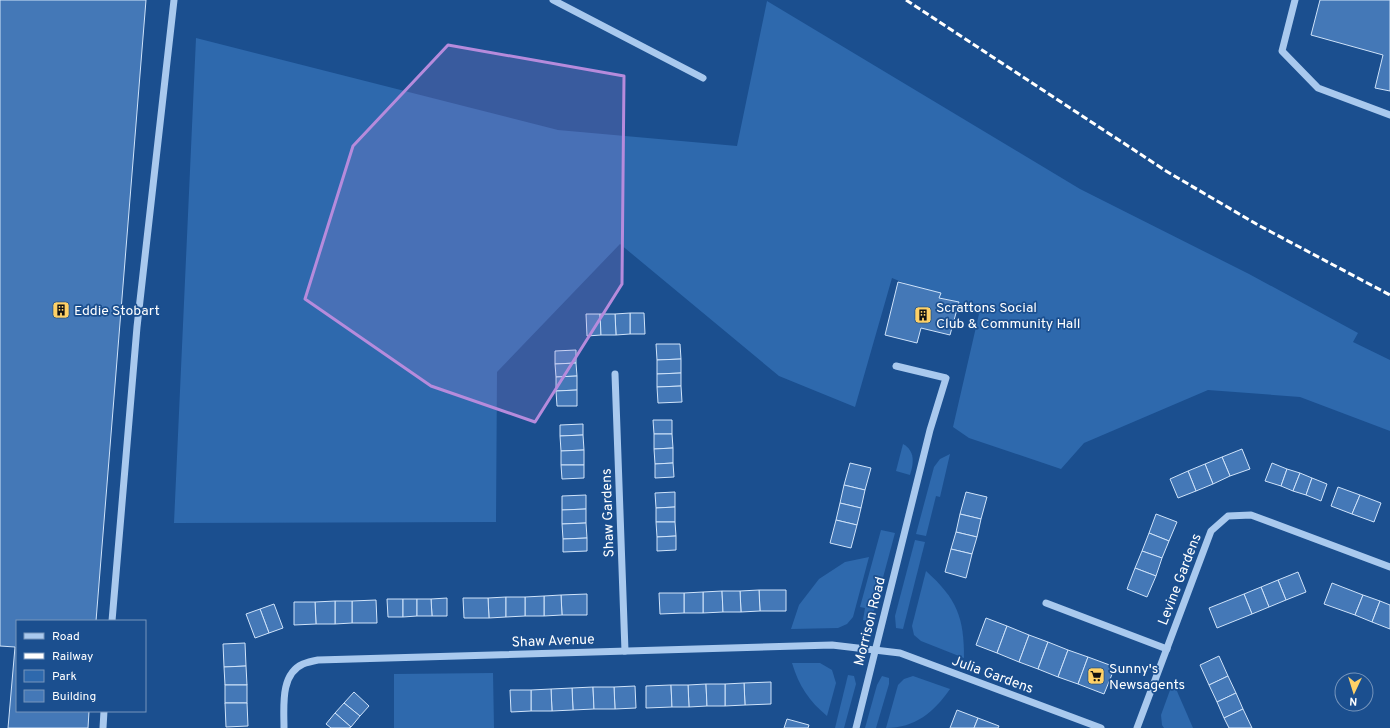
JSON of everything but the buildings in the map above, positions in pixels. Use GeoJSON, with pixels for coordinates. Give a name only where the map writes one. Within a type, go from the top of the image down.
{"type":"FeatureCollection","features":[{"type":"Feature","properties":{"kind":"street"},"geometry":{"type":"LineString","coordinates":[[112,620],[137,327],[174,0]]}},
{"type":"Feature","properties":{"kind":"street"},"geometry":{"type":"LineString","coordinates":[[553,0],[703,78]]}},
{"type":"Feature","properties":{"kind":"street"},"geometry":{"type":"LineString","coordinates":[[1295,0],[1282,51],[1318,88],[1390,115]]}},
{"type":"Feature","properties":{"kind":"street","name":"Morrison Road"},"geometry":{"type":"LineString","coordinates":[[856,728],[930,430],[946,378],[896,366]]}},
{"type":"Feature","properties":{"kind":"street","name":"Shaw Gardens"},"geometry":{"type":"LineString","coordinates":[[615,374],[625,651]]}},
{"type":"Feature","properties":{"kind":"street","name":"Levine Gardens"},"geometry":{"type":"LineString","coordinates":[[1137,728],[1211,532],[1228,516],[1251,515],[1390,567]]}},
{"type":"Feature","properties":{"kind":"street"},"geometry":{"type":"LineString","coordinates":[[1046,603],[1167,649]]}},
{"type":"Feature","properties":{"kind":"street","name":"Shaw Avenue"},"geometry":{"type":"LineString","coordinates":[[284,728],[284,697],[289,676],[302,664],[318,660],[832,645],[875,649]]}},
{"type":"Feature","properties":{"kind":"street","name":"Julia Gardens"},"geometry":{"type":"LineString","coordinates":[[875,649],[900,653],[1101,728]]}},
{"type":"Feature","properties":{"kind":"street"},"geometry":{"type":"LineString","coordinates":[[103,728],[104,712]]}},
{"type":"Feature","properties":{"kind":"highlighted area"},"geometry":{"type":"Polygon","coordinates":[[[448,45],[624,76],[622,284],[535,422],[431,386],[305,299],[353,146],[448,45]]]}},
{"type":"Feature","properties":{"kind":"green space"},"geometry":{"type":"Polygon","coordinates":[[[767,1],[1080,189],[1249,274],[1358,333],[1353,342],[1390,360],[1390,431],[1300,397],[1208,390],[1084,443],[1061,469],[969,438],[953,427],[979,314],[892,278],[855,407],[779,376],[620,244],[497,372],[496,522],[174,523],[196,38],[558,130],[737,146],[767,1]]]}},
{"type":"Feature","properties":{"kind":"green space"},"geometry":{"type":"Polygon","coordinates":[[[903,444],[912,453],[913,461],[910,475],[896,471],[903,444]]]}},
{"type":"Feature","properties":{"kind":"green space"},"geometry":{"type":"Polygon","coordinates":[[[950,454],[940,497],[936,496],[926,536],[916,534],[934,467],[940,459],[950,454]]]}},
{"type":"Feature","properties":{"kind":"green space"},"geometry":{"type":"Polygon","coordinates":[[[881,530],[895,533],[871,622],[863,620],[865,608],[860,607],[881,530]]]}},
{"type":"Feature","properties":{"kind":"green space"},"geometry":{"type":"Polygon","coordinates":[[[915,540],[925,542],[903,629],[896,628],[895,616],[915,540]]]}},
{"type":"Feature","properties":{"kind":"green space"},"geometry":{"type":"Polygon","coordinates":[[[869,557],[853,617],[847,624],[838,628],[791,629],[799,605],[819,579],[845,562],[869,557]]]}},
{"type":"Feature","properties":{"kind":"green space"},"geometry":{"type":"Polygon","coordinates":[[[926,571],[945,591],[957,610],[964,644],[964,658],[921,641],[914,635],[912,626],[926,571]]]}},
{"type":"Feature","properties":{"kind":"green space"},"geometry":{"type":"Polygon","coordinates":[[[792,663],[820,663],[832,670],[836,683],[827,716],[815,705],[801,686],[792,663]]]}},
{"type":"Feature","properties":{"kind":"green space"},"geometry":{"type":"Polygon","coordinates":[[[493,673],[494,728],[394,728],[394,674],[493,673]]]}},
{"type":"Feature","properties":{"kind":"green space"},"geometry":{"type":"Polygon","coordinates":[[[848,675],[854,676],[856,684],[844,728],[835,728],[848,675]]]}},
{"type":"Feature","properties":{"kind":"green space"},"geometry":{"type":"Polygon","coordinates":[[[882,676],[889,678],[889,684],[876,728],[865,728],[877,685],[882,676]]]}},
{"type":"Feature","properties":{"kind":"green space"},"geometry":{"type":"Polygon","coordinates":[[[913,676],[950,689],[937,705],[915,722],[886,728],[898,685],[904,679],[913,676]]]}},
{"type":"Feature","properties":{"kind":"green space"},"geometry":{"type":"Polygon","coordinates":[[[1173,682],[1193,728],[1164,728],[1162,725],[1161,715],[1173,682]]]}},
{"type":"Feature","properties":{"kind":"railway"},"geometry":{"type":"LineString","coordinates":[[906,0],[1166,171],[1258,225],[1390,295]]}},
{"type":"Feature","properties":{"kind":"place","name":"Eddie Stobart"},"geometry":{"type":"Point","coordinates":[61,310]}},
{"type":"Feature","properties":{"kind":"place","name":"Scrattons Social Club & Community Hall"},"geometry":{"type":"Point","coordinates":[923,315]}},
{"type":"Feature","properties":{"kind":"place","name":"Sunny's Newsagents"},"geometry":{"type":"Point","coordinates":[1096,676]}}]}
